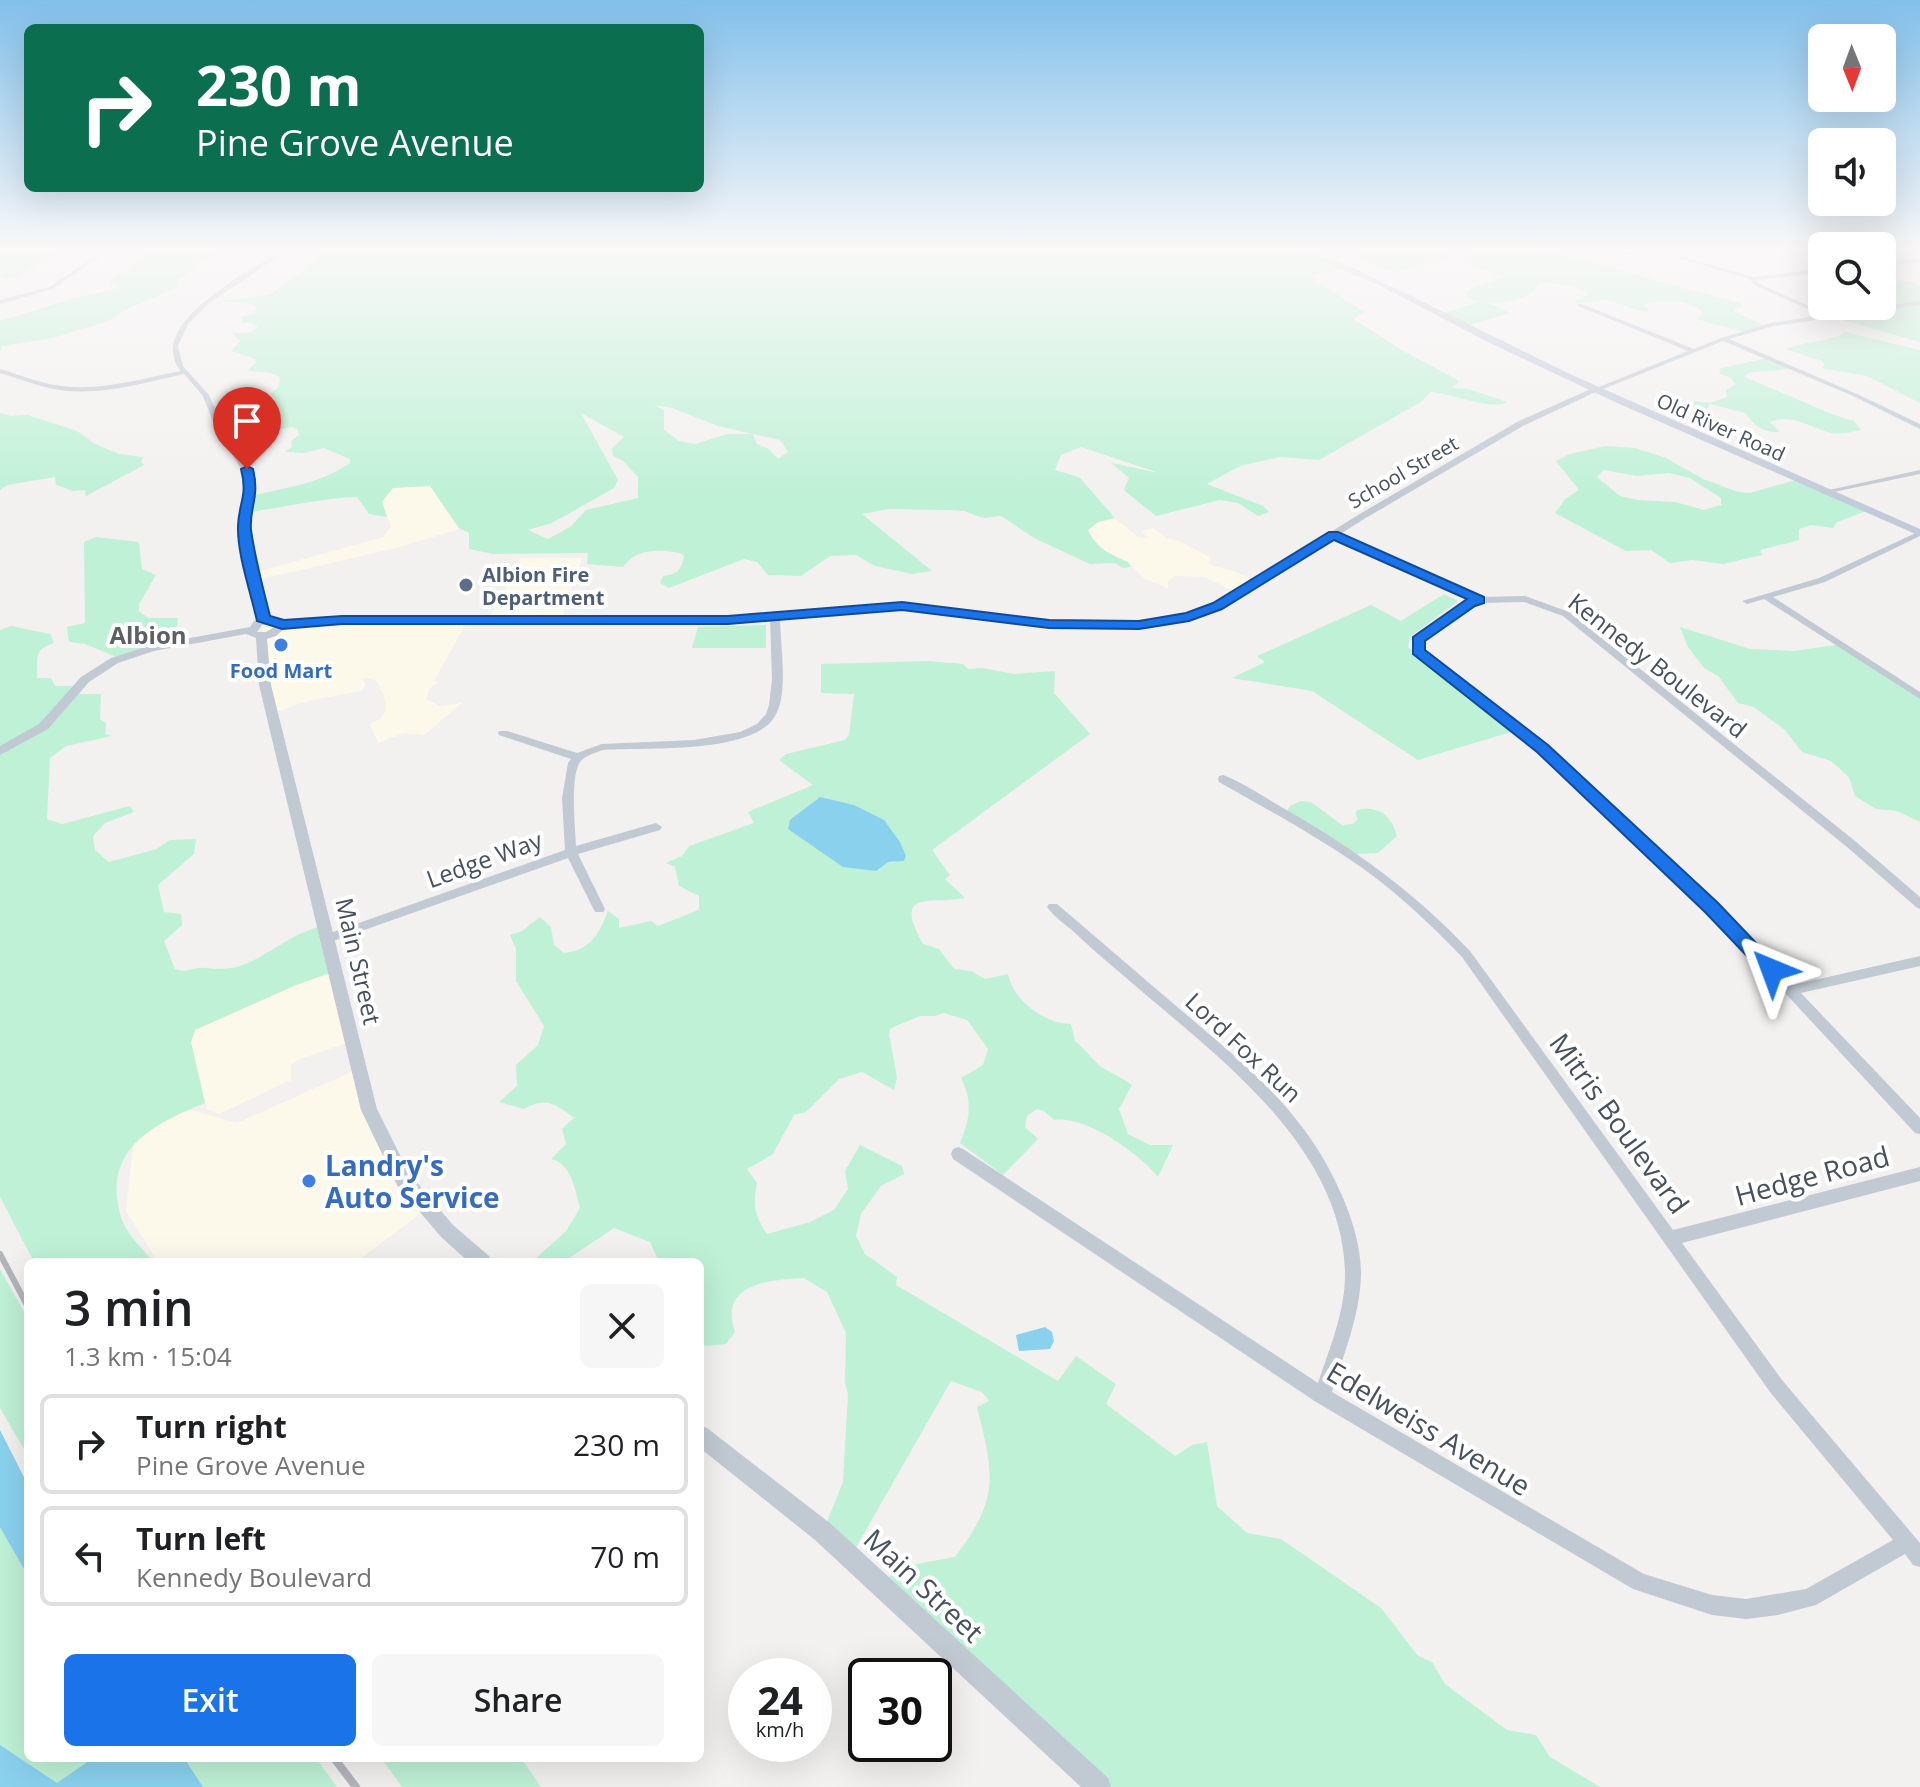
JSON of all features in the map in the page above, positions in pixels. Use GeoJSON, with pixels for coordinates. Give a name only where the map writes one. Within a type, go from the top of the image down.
{"type":"FeatureCollection","features":[{"type":"Feature","properties":{"kind":"main road","name":"Old River Road"},"geometry":{"type":"LineString","coordinates":[[1472,331],[1596,390],[1920,533]]}},
{"type":"Feature","properties":{"kind":"street"},"geometry":{"type":"LineString","coordinates":[[182,331],[175,353],[184,372],[206,395],[220,429],[251,478],[251,498],[244,526],[264,621]]}},
{"type":"Feature","properties":{"kind":"street"},"geometry":{"type":"LineString","coordinates":[[1645,331],[1694,351]]}},
{"type":"Feature","properties":{"kind":"street"},"geometry":{"type":"LineString","coordinates":[[1596,390],[1748,331]]}},
{"type":"Feature","properties":{"kind":"street"},"geometry":{"type":"LineString","coordinates":[[1723,339],[1855,395],[1920,427]]}},
{"type":"Feature","properties":{"kind":"street"},"geometry":{"type":"LineString","coordinates":[[0,371],[57,388],[80,389],[115,386],[184,372]]}},
{"type":"Feature","properties":{"kind":"street","name":"School Street"},"geometry":{"type":"LineString","coordinates":[[256,633],[264,621],[273,620],[282,625],[342,620],[693,620],[775,617],[902,606],[1074,626],[1155,623],[1203,613],[1231,599],[1520,424],[1596,390]]}},
{"type":"Feature","properties":{"kind":"street"},"geometry":{"type":"LineString","coordinates":[[1824,492],[1920,472]]}},
{"type":"Feature","properties":{"kind":"street"},"geometry":{"type":"LineString","coordinates":[[1747,601],[1828,577],[1920,533]]}},
{"type":"Feature","properties":{"kind":"street","name":"Kennedy Boulevard"},"geometry":{"type":"LineString","coordinates":[[1333,535],[1479,600],[1512,598],[1538,602],[1580,624],[1920,904]]}},
{"type":"Feature","properties":{"kind":"street"},"geometry":{"type":"LineString","coordinates":[[1766,596],[1920,696]]}},
{"type":"Feature","properties":{"kind":"street"},"geometry":{"type":"LineString","coordinates":[[1479,600],[1470,603],[1418,640],[1418,651],[1543,748],[1712,907],[1920,1128]]}},
{"type":"Feature","properties":{"kind":"street"},"geometry":{"type":"LineString","coordinates":[[599,909],[571,852],[568,798],[571,769],[578,757],[602,747],[719,740],[761,727],[770,718],[775,702],[775,617]]}},
{"type":"Feature","properties":{"kind":"street","name":"School Street"},"geometry":{"type":"LineString","coordinates":[[0,751],[38,732],[56,715],[80,683],[105,665],[156,648],[278,630],[282,625]]}},
{"type":"Feature","properties":{"kind":"street","name":"Main Street"},"geometry":{"type":"LineString","coordinates":[[256,633],[265,685],[369,1110],[388,1153],[420,1202],[479,1258]]}},
{"type":"Feature","properties":{"kind":"street"},"geometry":{"type":"LineString","coordinates":[[503,733],[578,757]]}},
{"type":"Feature","properties":{"kind":"street","name":"Mitris Boulevard"},"geometry":{"type":"LineString","coordinates":[[1223,779],[1354,854],[1398,887],[1450,936],[1479,971],[1776,1386],[1920,1558]]}},
{"type":"Feature","properties":{"kind":"street","name":"Ledge Way"},"geometry":{"type":"LineString","coordinates":[[329,938],[571,852],[656,827]]}},
{"type":"Feature","properties":{"kind":"street","name":"Lord Fox Run"},"geometry":{"type":"LineString","coordinates":[[1053,907],[1280,1106],[1318,1164],[1350,1240],[1354,1270],[1351,1304],[1322,1396]]}},
{"type":"Feature","properties":{"kind":"street"},"geometry":{"type":"LineString","coordinates":[[1792,990],[1920,961]]}},
{"type":"Feature","properties":{"kind":"street","name":"Edelweiss Avenue"},"geometry":{"type":"LineString","coordinates":[[958,1154],[1322,1396],[1640,1582],[1712,1605],[1746,1609],[1809,1598],[1907,1543]]}},
{"type":"Feature","properties":{"kind":"street","name":"Hedge Road"},"geometry":{"type":"LineString","coordinates":[[1671,1238],[1920,1174]]}},
{"type":"Feature","properties":{"kind":"street","name":"Main Street"},"geometry":{"type":"LineString","coordinates":[[704,1438],[823,1532],[1099,1787]]}},
{"type":"Feature","properties":{"kind":"shaded area"},"geometry":{"type":"Polygon","coordinates":[[[430,486],[459,529],[396,548],[257,580],[256,572],[384,537],[391,526],[382,502],[385,495],[393,488],[430,486]]]}},
{"type":"Feature","properties":{"kind":"shaded area"},"geometry":{"type":"Polygon","coordinates":[[[1115,518],[1138,537],[1148,538],[1142,531],[1153,528],[1168,539],[1179,541],[1210,557],[1208,563],[1258,583],[1239,594],[1205,577],[1174,576],[1168,581],[1168,588],[1145,579],[1128,562],[1102,549],[1088,530],[1098,522],[1115,518]]]}},
{"type":"Feature","properties":{"kind":"shaded area"},"geometry":{"type":"Polygon","coordinates":[[[521,558],[582,558],[560,621],[488,621],[521,558]]]}},
{"type":"Feature","properties":{"kind":"shaded area"},"geometry":{"type":"Polygon","coordinates":[[[468,620],[434,681],[439,682],[430,688],[426,699],[442,707],[463,702],[424,735],[404,733],[378,743],[370,724],[380,719],[386,710],[384,696],[377,681],[368,678],[362,679],[366,686],[361,691],[308,701],[275,712],[261,649],[262,628],[302,621],[468,620]]]}},
{"type":"Feature","properties":{"kind":"shaded area"},"geometry":{"type":"Polygon","coordinates":[[[338,971],[349,1042],[300,1059],[291,1065],[291,1080],[219,1114],[207,1109],[191,1042],[195,1030],[296,985],[338,971]]]}},
{"type":"Feature","properties":{"kind":"shaded area"},"geometry":{"type":"Polygon","coordinates":[[[358,1069],[388,1153],[426,1209],[361,1258],[155,1258],[126,1211],[134,1138],[170,1104],[237,1123],[358,1069]]]}},
{"type":"Feature","properties":{"kind":"green space"},"geometry":{"type":"Polygon","coordinates":[[[0,331],[74,331],[2,346],[0,352],[0,331]]]}},
{"type":"Feature","properties":{"kind":"green space"},"geometry":{"type":"Polygon","coordinates":[[[1373,331],[1456,379],[1459,382],[1451,388],[1468,389],[1507,402],[1482,403],[1431,392],[1421,402],[1319,460],[1280,457],[1240,466],[1207,484],[1263,506],[1269,512],[1258,516],[1238,503],[1220,500],[1156,516],[1126,492],[1124,489],[1129,478],[1111,463],[1159,473],[1081,447],[1061,455],[1055,470],[1079,477],[1115,518],[1098,522],[1088,530],[1091,536],[1105,550],[1128,562],[1131,567],[1123,568],[1115,563],[1090,564],[1034,538],[1001,516],[983,518],[964,511],[889,509],[862,514],[932,571],[912,574],[875,566],[856,555],[830,556],[801,576],[768,575],[757,562],[744,559],[669,588],[660,583],[663,576],[680,568],[684,556],[680,553],[648,551],[634,556],[623,567],[587,564],[588,553],[493,554],[469,549],[469,533],[459,528],[430,486],[393,488],[382,502],[387,517],[369,514],[357,497],[250,512],[254,495],[316,480],[339,470],[350,463],[350,459],[324,448],[304,453],[285,452],[299,435],[298,429],[291,427],[230,440],[225,432],[267,422],[277,416],[271,394],[279,386],[280,377],[247,371],[256,363],[255,359],[231,351],[240,341],[232,333],[1373,331]],[[654,405],[664,410],[664,430],[679,441],[695,444],[727,434],[753,434],[757,444],[769,449],[778,459],[788,452],[780,440],[718,426],[672,408],[654,405]],[[581,413],[618,480],[614,488],[552,523],[528,530],[548,539],[570,527],[586,510],[638,498],[638,477],[623,461],[613,456],[612,448],[624,437],[581,413]]]}},
{"type":"Feature","properties":{"kind":"green space"},"geometry":{"type":"Polygon","coordinates":[[[1883,331],[1920,331],[1920,342],[1883,331]]]}},
{"type":"Feature","properties":{"kind":"green space"},"geometry":{"type":"Polygon","coordinates":[[[1845,332],[1920,350],[1920,403],[1867,376],[1821,368],[1825,365],[1822,361],[1786,349],[1833,338],[1845,332]]]}},
{"type":"Feature","properties":{"kind":"green space"},"geometry":{"type":"Polygon","coordinates":[[[1768,358],[1792,367],[1746,374],[1745,377],[1854,421],[1861,430],[1834,434],[1787,419],[1770,422],[1780,432],[1769,431],[1756,425],[1745,413],[1710,404],[1700,419],[1677,417],[1685,410],[1694,409],[1693,401],[1710,403],[1727,397],[1726,390],[1736,384],[1730,377],[1719,374],[1721,368],[1768,358]]]}},
{"type":"Feature","properties":{"kind":"green space"},"geometry":{"type":"Polygon","coordinates":[[[0,413],[28,415],[77,431],[95,444],[119,454],[143,457],[141,462],[144,465],[86,496],[85,490],[73,491],[56,485],[55,477],[7,485],[0,490],[0,413]]]}},
{"type":"Feature","properties":{"kind":"green space"},"geometry":{"type":"Polygon","coordinates":[[[1605,446],[1635,448],[1666,458],[1703,479],[1738,492],[1750,493],[1795,480],[1869,510],[1837,522],[1833,528],[1811,525],[1799,529],[1799,540],[1760,550],[1762,555],[1723,564],[1693,560],[1670,563],[1651,550],[1626,551],[1555,513],[1565,499],[1579,490],[1556,461],[1570,454],[1605,446]],[[1603,470],[1597,477],[1620,496],[1637,500],[1675,502],[1704,510],[1721,505],[1721,498],[1690,478],[1669,473],[1637,476],[1603,470]]]}},
{"type":"Feature","properties":{"kind":"green space"},"geometry":{"type":"Polygon","coordinates":[[[96,537],[139,542],[142,569],[156,575],[139,604],[139,611],[148,618],[178,618],[175,644],[119,658],[85,644],[69,642],[67,627],[85,623],[84,542],[96,537]]]}},
{"type":"Feature","properties":{"kind":"green space"},"geometry":{"type":"Polygon","coordinates":[[[1444,594],[1458,601],[1410,637],[1408,647],[1521,729],[1418,760],[1312,691],[1232,678],[1265,662],[1257,656],[1371,605],[1401,621],[1444,594]]]}},
{"type":"Feature","properties":{"kind":"green space"},"geometry":{"type":"Polygon","coordinates":[[[766,625],[766,648],[692,648],[698,627],[766,625]]]}},
{"type":"Feature","properties":{"kind":"green space"},"geometry":{"type":"Polygon","coordinates":[[[11,626],[50,634],[54,643],[40,652],[37,678],[51,678],[55,686],[81,686],[76,694],[101,694],[100,719],[106,723],[105,734],[112,736],[66,746],[50,758],[47,819],[62,824],[130,806],[134,812],[105,823],[93,836],[95,850],[109,862],[157,849],[170,840],[196,839],[194,854],[158,885],[164,912],[181,914],[182,925],[164,941],[175,969],[240,966],[325,924],[338,970],[296,985],[195,1030],[191,1042],[205,1103],[150,1131],[125,1157],[118,1174],[117,1194],[123,1223],[150,1258],[32,1258],[0,1197],[0,630],[11,626]]]}},
{"type":"Feature","properties":{"kind":"green space"},"geometry":{"type":"Polygon","coordinates":[[[1680,627],[1750,649],[1794,651],[1843,644],[1920,694],[1920,822],[1897,811],[1876,809],[1855,796],[1849,777],[1831,761],[1802,752],[1785,730],[1754,707],[1738,703],[1719,677],[1704,668],[1688,647],[1680,627]]]}},
{"type":"Feature","properties":{"kind":"green space"},"geometry":{"type":"Polygon","coordinates":[[[928,661],[1014,674],[1055,671],[1054,693],[1090,734],[932,850],[950,875],[945,879],[965,898],[919,903],[913,907],[914,926],[923,944],[939,949],[954,969],[971,971],[985,979],[1008,974],[1016,993],[1031,1009],[1050,1020],[1071,1024],[1075,1041],[1098,1064],[1132,1085],[1119,1109],[1128,1134],[1150,1145],[1173,1145],[1158,1177],[1125,1147],[1096,1130],[1081,1123],[1054,1120],[1037,1109],[1027,1116],[1025,1127],[1038,1139],[1003,1175],[960,1143],[969,1110],[961,1078],[983,1065],[988,1049],[967,1020],[944,1013],[920,1016],[891,1028],[889,1034],[897,1078],[894,1090],[862,1072],[839,1079],[806,1112],[794,1115],[773,1154],[747,1169],[757,1183],[756,1210],[767,1234],[810,1222],[834,1210],[848,1189],[845,1171],[860,1145],[902,1166],[904,1174],[881,1186],[861,1214],[856,1236],[865,1254],[897,1277],[896,1285],[1058,1381],[1076,1356],[1116,1384],[1106,1404],[1175,1456],[1192,1445],[1207,1442],[1217,1506],[1247,1533],[1281,1539],[1381,1608],[1418,1656],[1432,1662],[1445,1684],[1507,1730],[1536,1735],[1550,1757],[1600,1787],[1099,1787],[883,1587],[895,1568],[955,1557],[980,1518],[989,1485],[987,1451],[977,1407],[989,1401],[982,1392],[951,1381],[850,1558],[823,1532],[843,1482],[848,1394],[845,1383],[846,1333],[827,1292],[804,1278],[776,1280],[750,1287],[734,1303],[732,1316],[735,1332],[726,1344],[705,1346],[704,1258],[657,1258],[650,1242],[614,1228],[569,1258],[536,1258],[566,1231],[580,1208],[568,1172],[551,1159],[566,1144],[562,1129],[574,1118],[550,1103],[539,1103],[524,1109],[499,1102],[517,1086],[516,1065],[538,1045],[544,1026],[516,981],[516,949],[510,935],[522,931],[540,917],[551,927],[554,945],[564,953],[593,940],[608,911],[619,919],[619,928],[651,921],[658,926],[699,910],[699,896],[679,886],[675,867],[666,863],[682,856],[689,846],[754,823],[748,812],[813,785],[779,760],[786,754],[845,740],[849,735],[854,694],[821,693],[821,664],[928,661]],[[825,798],[815,799],[888,862],[894,863],[904,852],[889,832],[864,811],[850,804],[825,798]]]}},
{"type":"Feature","properties":{"kind":"green space"},"geometry":{"type":"Polygon","coordinates":[[[1301,801],[1311,802],[1342,825],[1353,824],[1358,819],[1355,813],[1358,810],[1378,811],[1392,823],[1397,836],[1378,853],[1354,854],[1287,811],[1301,801]]]}},
{"type":"Feature","properties":{"kind":"green space"},"geometry":{"type":"Polygon","coordinates":[[[0,1269],[24,1312],[24,1449],[0,1408],[0,1269]]]}},
{"type":"Feature","properties":{"kind":"green space"},"geometry":{"type":"Polygon","coordinates":[[[0,1505],[24,1532],[24,1762],[101,1762],[105,1787],[0,1779],[0,1505]]]}},
{"type":"Feature","properties":{"kind":"green space"},"geometry":{"type":"Polygon","coordinates":[[[182,1762],[319,1762],[337,1787],[191,1787],[182,1762]]]}},
{"type":"Feature","properties":{"kind":"green space"},"geometry":{"type":"Polygon","coordinates":[[[384,1762],[524,1762],[541,1787],[402,1787],[384,1762]]]}},
{"type":"Feature","properties":{"kind":"water"},"geometry":{"type":"Polygon","coordinates":[[[820,797],[854,805],[884,820],[900,842],[906,856],[904,861],[888,862],[876,871],[843,867],[788,829],[790,820],[820,797]]]}},
{"type":"Feature","properties":{"kind":"water"},"geometry":{"type":"Polygon","coordinates":[[[1045,1327],[1052,1332],[1054,1341],[1050,1349],[1019,1351],[1016,1335],[1045,1327]]]}},
{"type":"Feature","properties":{"kind":"water"},"geometry":{"type":"Polygon","coordinates":[[[0,1430],[24,1477],[24,1569],[0,1527],[0,1430]]]}},
{"type":"Feature","properties":{"kind":"water"},"geometry":{"type":"Polygon","coordinates":[[[0,1745],[57,1783],[86,1762],[187,1762],[203,1787],[0,1787],[0,1745]]]}},
{"type":"Feature","properties":{"kind":"railway"},"geometry":{"type":"LineString","coordinates":[[0,1254],[24,1299]]}},
{"type":"Feature","properties":{"kind":"railway"},"geometry":{"type":"LineString","coordinates":[[337,1762],[356,1787]]}},
{"type":"Feature","properties":{"kind":"place","name":"Albion Fire Department"},"geometry":{"type":"Point","coordinates":[466,585]}},
{"type":"Feature","properties":{"kind":"place","name":"Food Mart"},"geometry":{"type":"Point","coordinates":[281,645]}},
{"type":"Feature","properties":{"kind":"place","name":"Landry's Auto Service"},"geometry":{"type":"Point","coordinates":[309,1181]}},
{"type":"Feature","properties":{"kind":"district","name":"Albion"},"geometry":{"type":"Point","coordinates":[148,634]}},
{"type":"Feature","properties":{"kind":"route"},"geometry":{"type":"LineString","coordinates":[[247,469],[252,489],[244,526],[253,576],[264,621],[279,621],[282,625],[342,620],[728,620],[902,606],[1049,624],[1139,625],[1203,613],[1231,599],[1333,535],[1479,600],[1470,603],[1418,640],[1418,651],[1543,748],[1712,907],[1772,970]]}}]}
